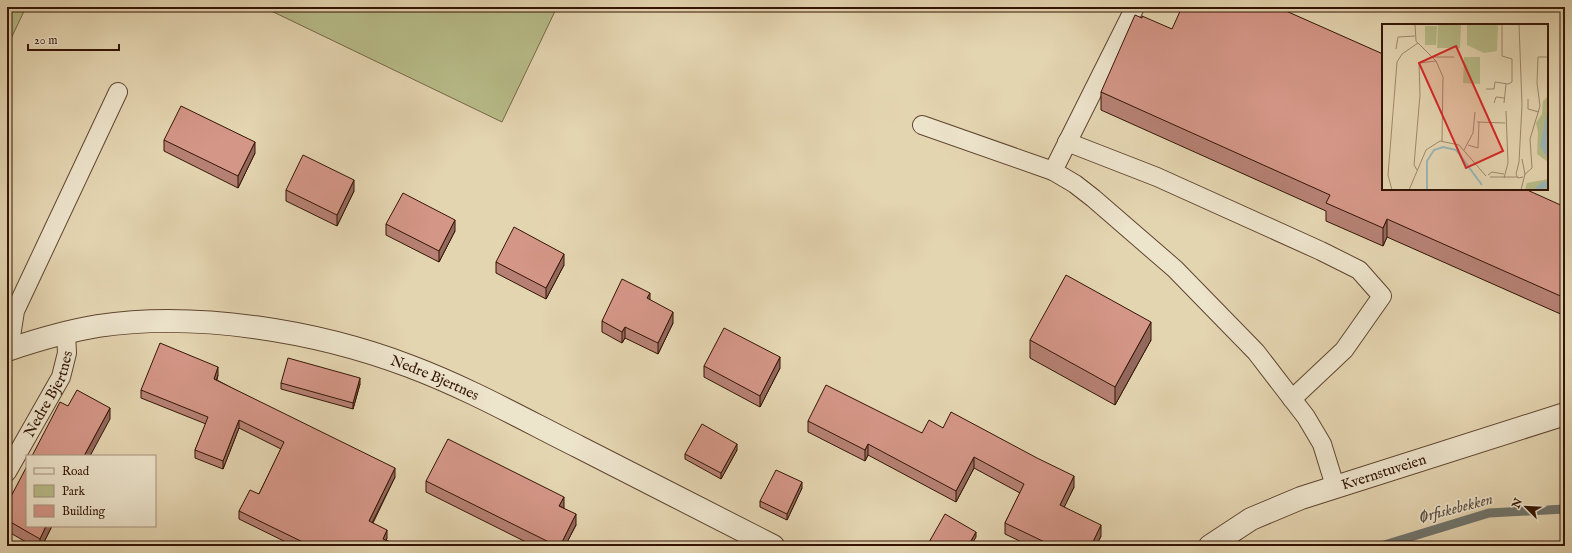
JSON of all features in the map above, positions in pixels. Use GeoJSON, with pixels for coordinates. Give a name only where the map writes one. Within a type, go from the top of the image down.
{"type":"FeatureCollection","features":[{"type":"Feature","properties":{"kind":"street","name":"Nedre Bjertnes"},"geometry":{"type":"LineString","coordinates":[[8,350],[66,333],[99,326],[135,323],[211,323],[316,338],[367,351],[410,366],[505,409],[773,546]]}},
{"type":"Feature","properties":{"kind":"street","name":"Kvernstuveien"},"geometry":{"type":"LineString","coordinates":[[1210,546],[1246,522],[1277,507],[1335,486],[1565,414]]}},
{"type":"Feature","properties":{"kind":"lane"},"geometry":{"type":"LineString","coordinates":[[1053,171],[1135,7]]}},
{"type":"Feature","properties":{"kind":"lane"},"geometry":{"type":"LineString","coordinates":[[8,350],[15,311],[118,92]]}},
{"type":"Feature","properties":{"kind":"lane"},"geometry":{"type":"LineString","coordinates":[[922,125],[1053,171],[1075,184],[1093,198],[1175,269],[1256,352],[1314,429],[1322,444],[1335,486]]}},
{"type":"Feature","properties":{"kind":"lane"},"geometry":{"type":"LineString","coordinates":[[1067,142],[1157,177],[1321,251],[1359,270],[1382,296],[1344,350],[1292,400]]}},
{"type":"Feature","properties":{"kind":"lane","name":"Nedre Bjertnes"},"geometry":{"type":"LineString","coordinates":[[7,472],[60,377],[67,353],[66,333]]}},
{"type":"Feature","properties":{"kind":"green space"},"geometry":{"type":"Polygon","coordinates":[[[7,7],[26,7],[7,47],[7,7]]]}},
{"type":"Feature","properties":{"kind":"green space"},"geometry":{"type":"Polygon","coordinates":[[[263,7],[557,7],[502,122],[263,7]]]}},
{"type":"Feature","properties":{"kind":"building"},"geometry":{"type":"Polygon","coordinates":[[[1182,7],[1277,7],[1382,54],[1382,190],[1527,190],[1565,207],[1565,298],[1387,219],[1383,228],[1326,203],[1330,195],[1101,92],[1135,15],[1142,18],[1142,16],[1172,29],[1182,7]]]}},
{"type":"Feature","properties":{"kind":"building"},"geometry":{"type":"Polygon","coordinates":[[[181,106],[255,142],[238,176],[164,140],[181,106]]]}},
{"type":"Feature","properties":{"kind":"building"},"geometry":{"type":"Polygon","coordinates":[[[303,155],[354,180],[337,215],[286,190],[303,155]]]}},
{"type":"Feature","properties":{"kind":"building"},"geometry":{"type":"Polygon","coordinates":[[[403,193],[455,220],[439,251],[386,224],[403,193]]]}},
{"type":"Feature","properties":{"kind":"building"},"geometry":{"type":"Polygon","coordinates":[[[514,227],[564,254],[546,288],[496,262],[514,227]]]}},
{"type":"Feature","properties":{"kind":"building"},"geometry":{"type":"Polygon","coordinates":[[[1066,275],[1151,322],[1115,387],[1030,340],[1066,275]]]}},
{"type":"Feature","properties":{"kind":"building"},"geometry":{"type":"Polygon","coordinates":[[[622,279],[650,293],[647,298],[673,312],[658,343],[625,327],[622,332],[602,321],[622,279]]]}},
{"type":"Feature","properties":{"kind":"building"},"geometry":{"type":"Polygon","coordinates":[[[724,328],[780,357],[760,396],[704,366],[724,328]]]}},
{"type":"Feature","properties":{"kind":"building"},"geometry":{"type":"Polygon","coordinates":[[[160,343],[218,367],[214,379],[395,468],[369,521],[387,530],[383,539],[398,546],[311,546],[239,511],[250,490],[259,494],[284,442],[239,420],[223,461],[195,450],[208,417],[141,390],[160,343]]]}},
{"type":"Feature","properties":{"kind":"building"},"geometry":{"type":"Polygon","coordinates":[[[288,358],[360,378],[353,403],[281,383],[288,358]]]}},
{"type":"Feature","properties":{"kind":"building"},"geometry":{"type":"Polygon","coordinates":[[[826,385],[922,433],[929,420],[943,428],[951,412],[1074,476],[1060,505],[1101,525],[1091,546],[1053,546],[1005,523],[1024,484],[974,457],[956,491],[868,444],[865,450],[808,421],[826,385]]]}},
{"type":"Feature","properties":{"kind":"building"},"geometry":{"type":"Polygon","coordinates":[[[77,390],[110,408],[85,455],[33,455],[60,402],[68,406],[77,390]]]}},
{"type":"Feature","properties":{"kind":"building"},"geometry":{"type":"Polygon","coordinates":[[[702,424],[737,444],[721,473],[685,454],[702,424]]]}},
{"type":"Feature","properties":{"kind":"building"},"geometry":{"type":"Polygon","coordinates":[[[448,439],[564,497],[559,506],[576,514],[560,546],[557,546],[426,481],[448,439]]]}},
{"type":"Feature","properties":{"kind":"building"},"geometry":{"type":"Polygon","coordinates":[[[26,468],[26,527],[46,527],[40,539],[7,520],[7,504],[26,468]]]}},
{"type":"Feature","properties":{"kind":"building"},"geometry":{"type":"Polygon","coordinates":[[[776,470],[802,482],[787,514],[760,501],[776,470]]]}},
{"type":"Feature","properties":{"kind":"building"},"geometry":{"type":"Polygon","coordinates":[[[945,514],[976,532],[968,546],[932,546],[928,544],[945,514]]]}},
{"type":"Feature","properties":{"kind":"waterway","name":"Ørfiskebekken"},"geometry":{"type":"LineString","coordinates":[[1381,546],[1489,513],[1565,509]]}}]}
